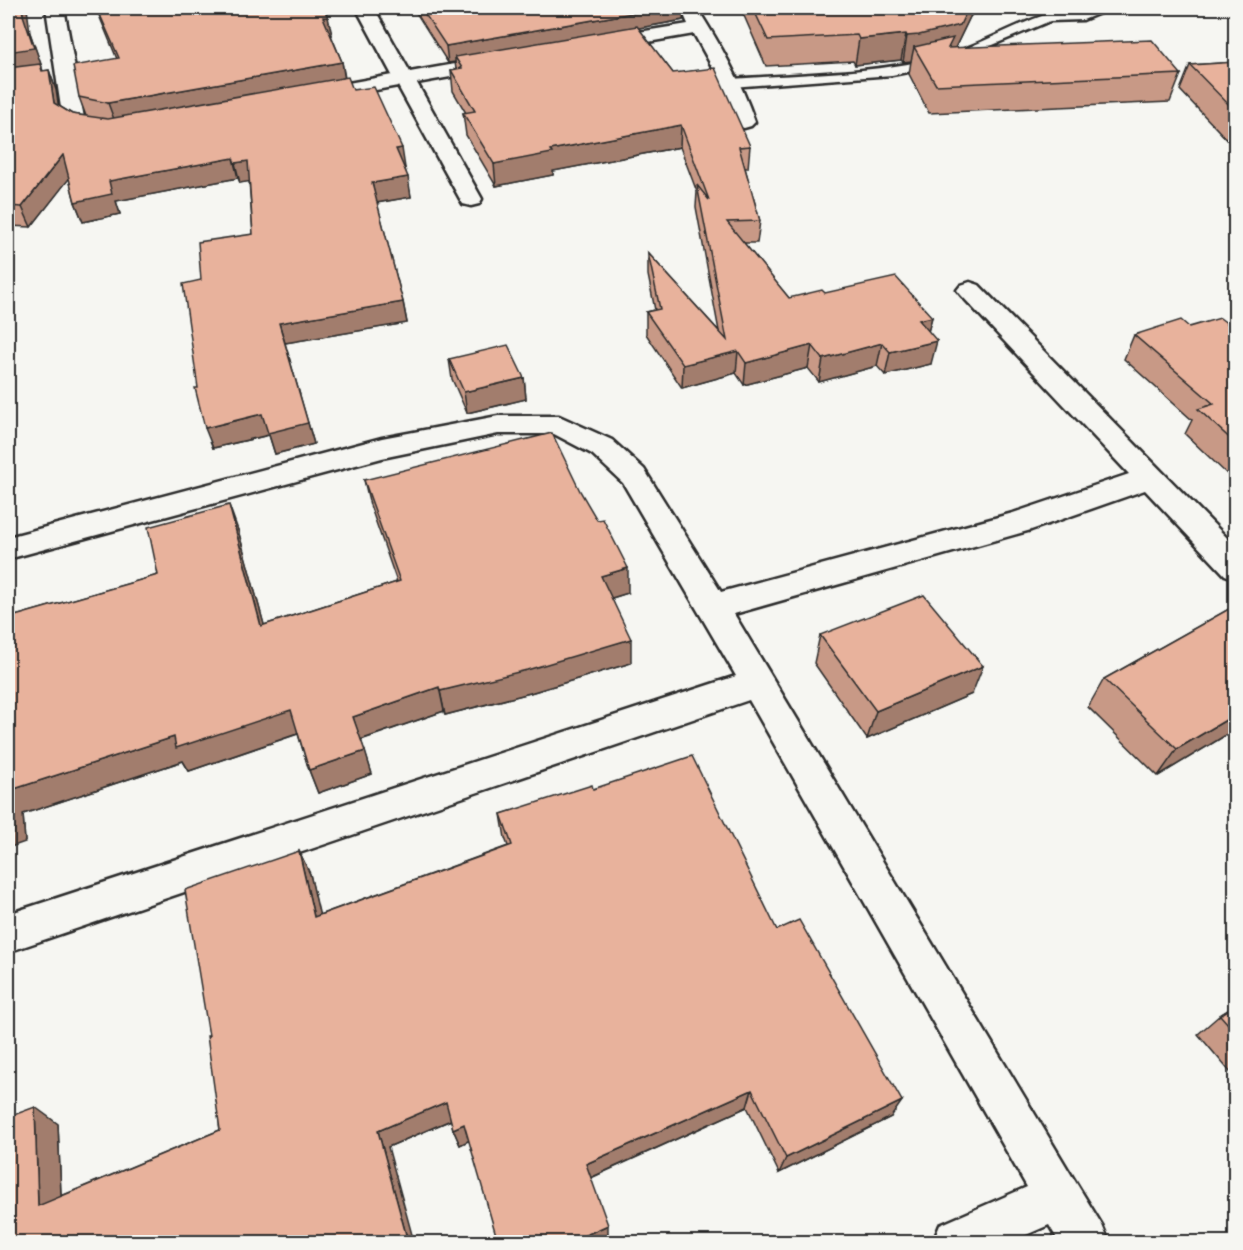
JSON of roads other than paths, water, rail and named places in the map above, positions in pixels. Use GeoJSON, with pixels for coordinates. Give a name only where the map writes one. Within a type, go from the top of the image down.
{"type":"FeatureCollection","features":[{"type":"Feature","properties":{"kind":"street"},"geometry":{"type":"LineString","coordinates":[[55,8],[74,121],[91,128],[115,130],[134,127]]}},
{"type":"Feature","properties":{"kind":"street"},"geometry":{"type":"LineString","coordinates":[[365,8],[471,199]]}},
{"type":"Feature","properties":{"kind":"street"},"geometry":{"type":"LineString","coordinates":[[688,8],[701,27],[731,83],[744,122]]}},
{"type":"Feature","properties":{"kind":"street"},"geometry":{"type":"LineString","coordinates":[[587,47],[701,27]]}},
{"type":"Feature","properties":{"kind":"street"},"geometry":{"type":"LineString","coordinates":[[292,99],[519,59]]}},
{"type":"Feature","properties":{"kind":"street"},"geometry":{"type":"LineString","coordinates":[[42,75],[66,72]]}},
{"type":"Feature","properties":{"kind":"street"},"geometry":{"type":"LineString","coordinates":[[970,290],[1236,567]]}},
{"type":"Feature","properties":{"kind":"street"},"geometry":{"type":"LineString","coordinates":[[8,548],[382,448],[498,425],[559,425],[602,447],[634,476],[758,683],[1085,1242]]}},
{"type":"Feature","properties":{"kind":"street"},"geometry":{"type":"LineString","coordinates":[[713,607],[1020,522],[1151,477]]}},
{"type":"Feature","properties":{"kind":"street"},"geometry":{"type":"LineString","coordinates":[[8,933],[758,683]]}},
{"type":"Feature","properties":{"kind":"street"},"geometry":{"type":"LineString","coordinates":[[957,1242],[1059,1197]]}},
{"type":"Feature","properties":{"kind":"lane"},"geometry":{"type":"LineString","coordinates":[[731,83],[892,70],[922,65],[948,59],[1051,13],[1083,16],[1106,8]]}}]}
